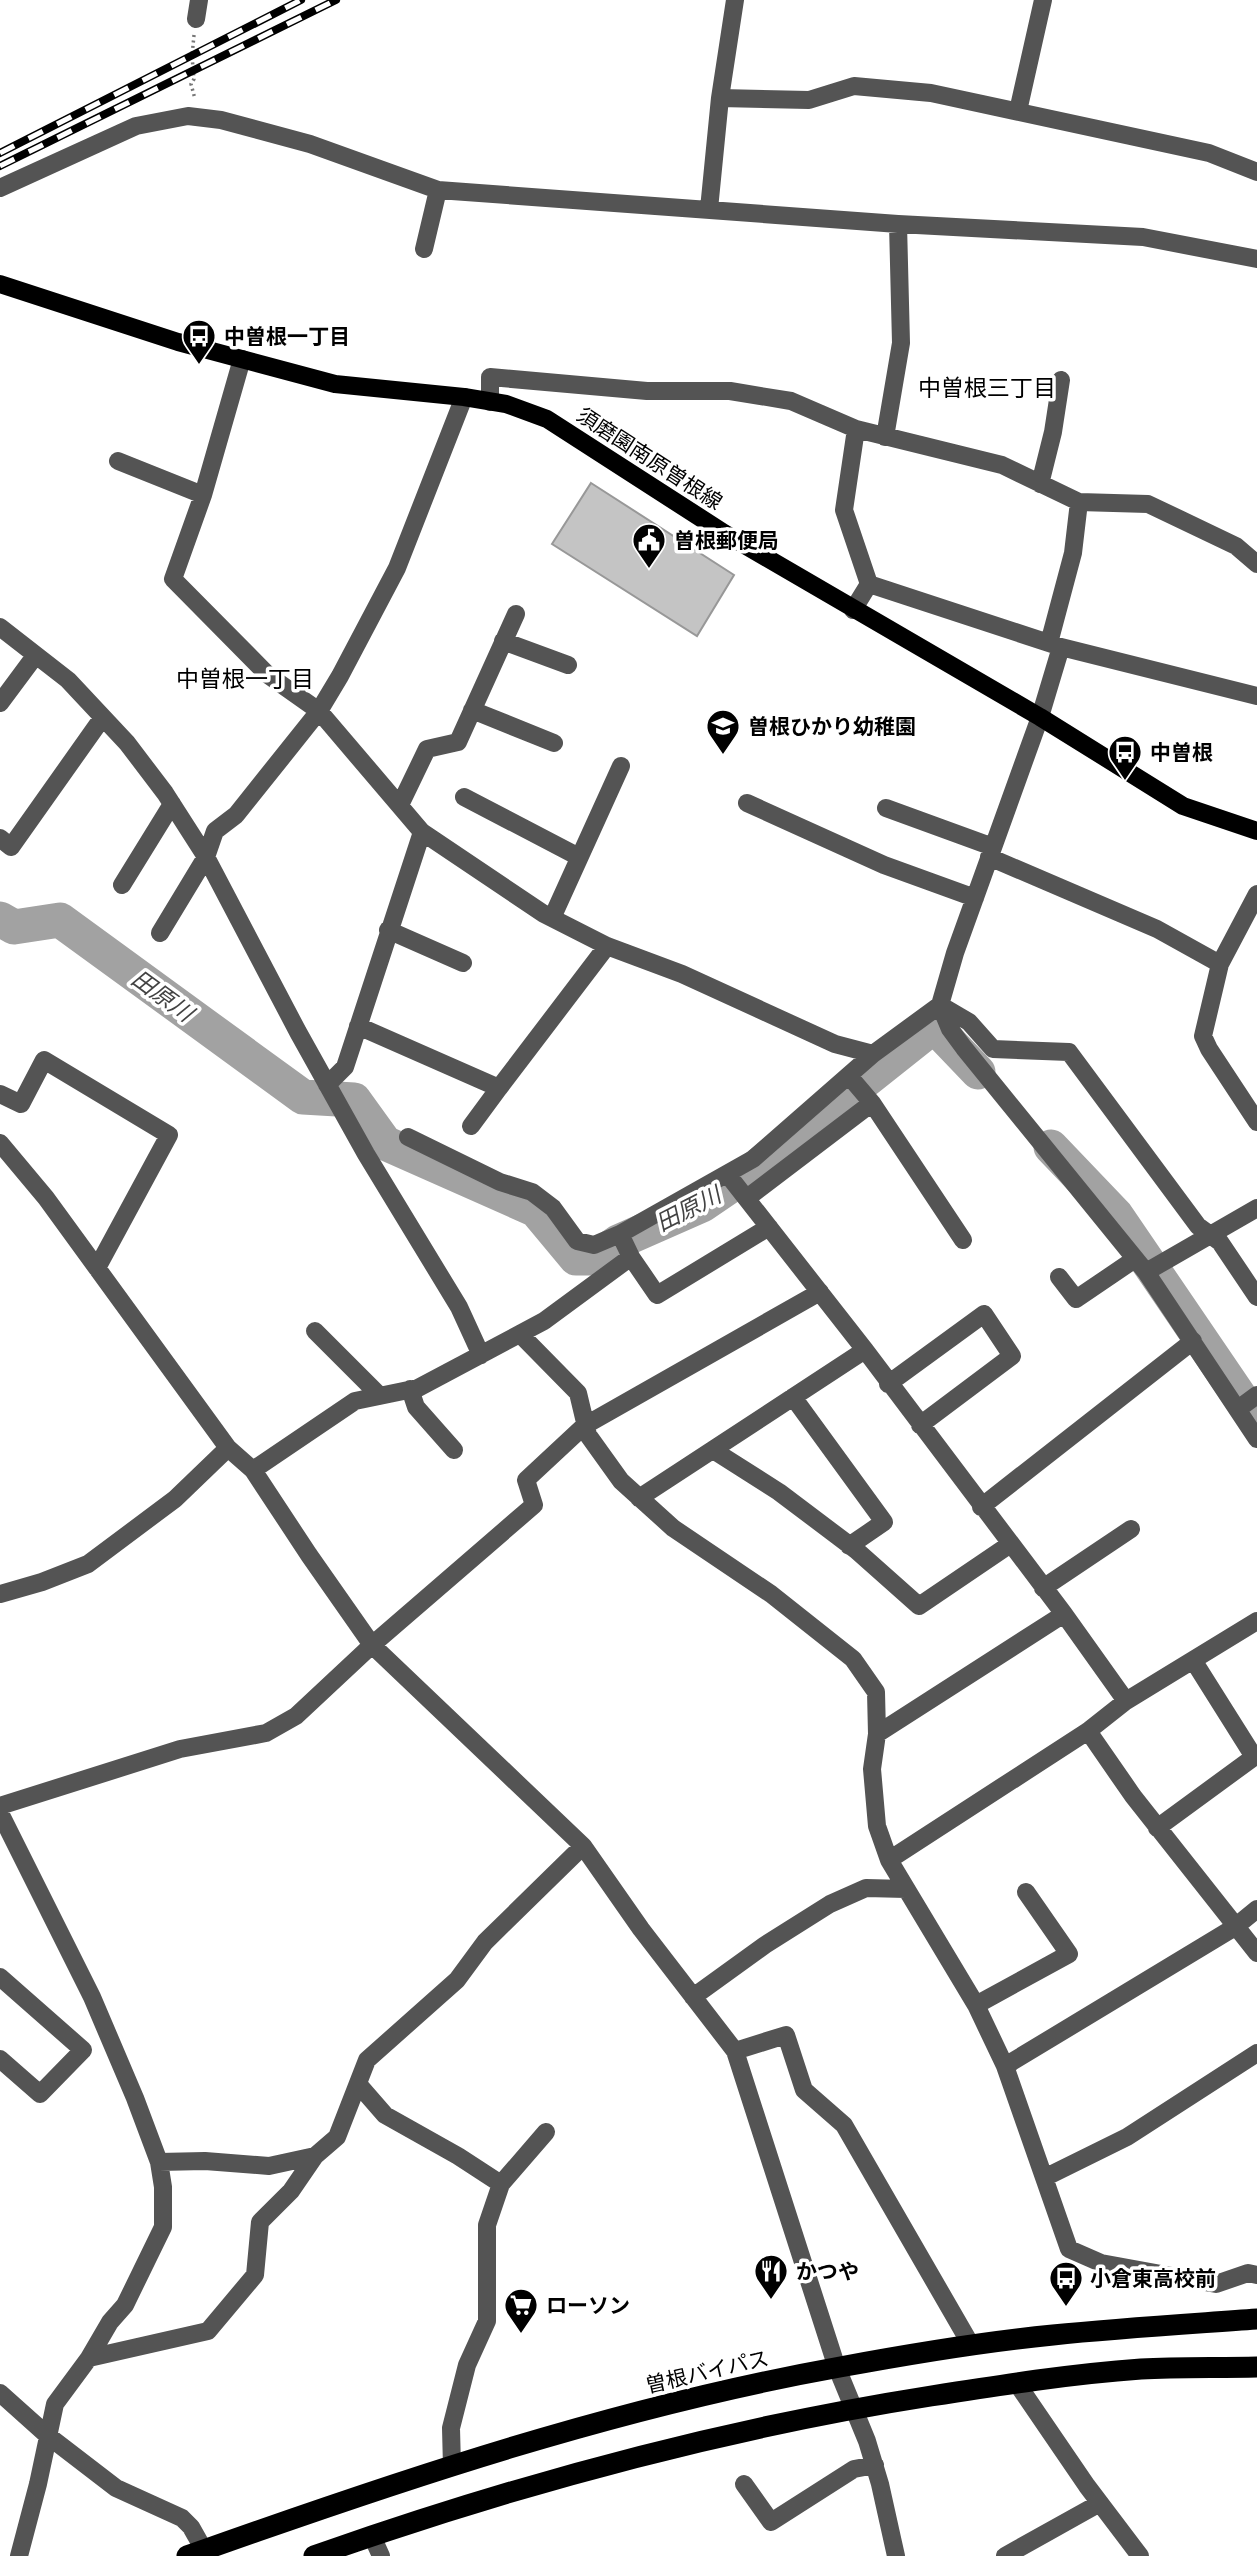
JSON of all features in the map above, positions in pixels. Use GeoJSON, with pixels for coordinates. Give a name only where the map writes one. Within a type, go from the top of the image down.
{"type":"FeatureCollection","features":[{"type":"Feature","properties":{"kind":"highway","name":"曽根バイパス"},"geometry":{"type":"LineString","coordinates":[[195,2553],[576,2428],[699,2398],[836,2368],[971,2345],[1053,2335],[1257,2319]]}},
{"type":"Feature","properties":{"kind":"highway"},"geometry":{"type":"LineString","coordinates":[[314,2556],[461,2506],[686,2443],[853,2408],[1016,2382],[1141,2370],[1257,2367]]}},
{"type":"Feature","properties":{"kind":"main road","name":"須磨園南原曽根線"},"geometry":{"type":"LineString","coordinates":[[0,285],[122,326],[335,384],[464,397],[506,404],[547,419],[724,533],[1040,717],[1183,806],[1257,831]]}},
{"type":"Feature","properties":{"kind":"street"},"geometry":{"type":"LineString","coordinates":[[196,19],[199,0]]}},
{"type":"Feature","properties":{"kind":"street"},"geometry":{"type":"LineString","coordinates":[[709,209],[720,98],[735,0]]}},
{"type":"Feature","properties":{"kind":"street"},"geometry":{"type":"LineString","coordinates":[[1018,111],[1043,0]]}},
{"type":"Feature","properties":{"kind":"street"},"geometry":{"type":"LineString","coordinates":[[720,98],[809,100],[854,86],[931,93],[1209,153],[1257,172]]}},
{"type":"Feature","properties":{"kind":"street"},"geometry":{"type":"LineString","coordinates":[[0,188],[136,125],[188,116],[221,120],[310,144],[438,190],[898,224],[1143,237],[1257,259]]}},
{"type":"Feature","properties":{"kind":"street"},"geometry":{"type":"LineString","coordinates":[[424,249],[438,190]]}},
{"type":"Feature","properties":{"kind":"street"},"geometry":{"type":"LineString","coordinates":[[885,437],[901,343],[898,224]]}},
{"type":"Feature","properties":{"kind":"street"},"geometry":{"type":"LineString","coordinates":[[242,359],[203,495],[173,579],[268,675],[318,711],[422,832],[552,918],[607,946],[682,974],[835,1044],[873,1054]]}},
{"type":"Feature","properties":{"kind":"street"},"geometry":{"type":"LineString","coordinates":[[490,402],[490,377],[647,391],[730,391],[791,401],[856,429],[1002,466],[1079,502],[1148,504],[1236,546],[1257,564]]}},
{"type":"Feature","properties":{"kind":"street"},"geometry":{"type":"LineString","coordinates":[[1040,484],[1053,432],[1061,380]]}},
{"type":"Feature","properties":{"kind":"street"},"geometry":{"type":"LineString","coordinates":[[160,933],[206,857],[215,831],[236,815],[318,711],[340,676],[397,568],[464,397]]}},
{"type":"Feature","properties":{"kind":"street"},"geometry":{"type":"LineString","coordinates":[[856,429],[844,510],[869,584]]}},
{"type":"Feature","properties":{"kind":"street"},"geometry":{"type":"LineString","coordinates":[[118,461],[203,495]]}},
{"type":"Feature","properties":{"kind":"street"},"geometry":{"type":"LineString","coordinates":[[408,1137],[500,1182],[532,1192],[553,1208],[577,1241],[594,1245],[620,1234],[729,1175],[753,1159],[873,1054],[940,1005],[1040,717],[1073,553],[1079,502]]}},
{"type":"Feature","properties":{"kind":"street"},"geometry":{"type":"LineString","coordinates":[[853,610],[869,584]]}},
{"type":"Feature","properties":{"kind":"street"},"geometry":{"type":"LineString","coordinates":[[869,584],[1055,645],[1255,690]]}},
{"type":"Feature","properties":{"kind":"street"},"geometry":{"type":"LineString","coordinates":[[400,805],[427,750],[458,742],[516,614]]}},
{"type":"Feature","properties":{"kind":"street"},"geometry":{"type":"LineString","coordinates":[[0,627],[68,680],[127,743],[172,804],[206,857],[366,1154],[459,1307],[481,1355]]}},
{"type":"Feature","properties":{"kind":"street"},"geometry":{"type":"LineString","coordinates":[[503,640],[568,665]]}},
{"type":"Feature","properties":{"kind":"street"},"geometry":{"type":"LineString","coordinates":[[0,703],[35,656]]}},
{"type":"Feature","properties":{"kind":"street"},"geometry":{"type":"LineString","coordinates":[[472,710],[554,743]]}},
{"type":"Feature","properties":{"kind":"street"},"geometry":{"type":"LineString","coordinates":[[0,838],[11,847],[103,717]]}},
{"type":"Feature","properties":{"kind":"street"},"geometry":{"type":"LineString","coordinates":[[552,918],[621,766]]}},
{"type":"Feature","properties":{"kind":"street"},"geometry":{"type":"LineString","coordinates":[[464,797],[579,857]]}},
{"type":"Feature","properties":{"kind":"street"},"geometry":{"type":"LineString","coordinates":[[747,803],[884,865],[975,898]]}},
{"type":"Feature","properties":{"kind":"street"},"geometry":{"type":"LineString","coordinates":[[122,885],[172,804]]}},
{"type":"Feature","properties":{"kind":"street"},"geometry":{"type":"LineString","coordinates":[[886,808],[991,852],[1157,929],[1220,964]]}},
{"type":"Feature","properties":{"kind":"street"},"geometry":{"type":"LineString","coordinates":[[327,1085],[345,1067],[422,832]]}},
{"type":"Feature","properties":{"kind":"street"},"geometry":{"type":"LineString","coordinates":[[1257,894],[1220,964],[1203,1036],[1257,1122]]}},
{"type":"Feature","properties":{"kind":"street"},"geometry":{"type":"LineString","coordinates":[[388,930],[463,963]]}},
{"type":"Feature","properties":{"kind":"street"},"geometry":{"type":"LineString","coordinates":[[471,1126],[607,946]]}},
{"type":"Feature","properties":{"kind":"street"},"geometry":{"type":"LineString","coordinates":[[940,1005],[969,1022],[993,1049],[1069,1052],[1198,1226],[1220,1242],[1257,1297]]}},
{"type":"Feature","properties":{"kind":"street"},"geometry":{"type":"LineString","coordinates":[[940,1005],[950,1028],[964,1048],[1141,1265],[1257,1438]]}},
{"type":"Feature","properties":{"kind":"street"},"geometry":{"type":"LineString","coordinates":[[358,1026],[499,1088]]}},
{"type":"Feature","properties":{"kind":"street"},"geometry":{"type":"LineString","coordinates":[[0,1094],[21,1104],[44,1060],[169,1135],[97,1268]]}},
{"type":"Feature","properties":{"kind":"street"},"geometry":{"type":"LineString","coordinates":[[849,1076],[872,1103],[963,1240]]}},
{"type":"Feature","properties":{"kind":"street"},"geometry":{"type":"LineString","coordinates":[[747,1198],[872,1103]]}},
{"type":"Feature","properties":{"kind":"street"},"geometry":{"type":"LineString","coordinates":[[0,1143],[46,1198],[228,1448],[253,1470],[372,1645],[583,1846],[735,2050],[836,2368],[874,2465],[896,2556]]}},
{"type":"Feature","properties":{"kind":"street"},"geometry":{"type":"LineString","coordinates":[[729,1175],[1064,1614],[1126,1702]]}},
{"type":"Feature","properties":{"kind":"street"},"geometry":{"type":"LineString","coordinates":[[1059,1277],[1076,1299],[1141,1265],[1211,1236],[1257,1208]]}},
{"type":"Feature","properties":{"kind":"street"},"geometry":{"type":"LineString","coordinates":[[620,1234],[631,1257],[657,1296],[769,1227]]}},
{"type":"Feature","properties":{"kind":"street"},"geometry":{"type":"LineString","coordinates":[[253,1470],[355,1401],[418,1388],[544,1321],[631,1257]]}},
{"type":"Feature","properties":{"kind":"street"},"geometry":{"type":"LineString","coordinates":[[0,1806],[180,1749],[266,1733],[296,1716],[372,1645],[534,1505],[526,1480],[584,1426],[820,1292]]}},
{"type":"Feature","properties":{"kind":"street"},"geometry":{"type":"LineString","coordinates":[[888,1384],[984,1314],[1012,1356],[920,1425]]}},
{"type":"Feature","properties":{"kind":"street"},"geometry":{"type":"LineString","coordinates":[[316,1331],[380,1396]]}},
{"type":"Feature","properties":{"kind":"street"},"geometry":{"type":"LineString","coordinates":[[520,1334],[578,1394],[588,1435],[621,1481],[674,1528],[771,1594],[853,1659],[876,1692],[877,1734],[872,1769],[877,1826],[889,1860],[976,2005],[1005,2066],[1069,2249],[1101,2263],[1216,2284],[1248,2273],[1257,2275]]}},
{"type":"Feature","properties":{"kind":"street"},"geometry":{"type":"LineString","coordinates":[[981,1507],[1193,1341]]}},
{"type":"Feature","properties":{"kind":"street"},"geometry":{"type":"LineString","coordinates":[[639,1498],[865,1350]]}},
{"type":"Feature","properties":{"kind":"street"},"geometry":{"type":"LineString","coordinates":[[410,1390],[416,1407],[454,1450]]}},
{"type":"Feature","properties":{"kind":"street"},"geometry":{"type":"LineString","coordinates":[[1238,1409],[1257,1395]]}},
{"type":"Feature","properties":{"kind":"street"},"geometry":{"type":"LineString","coordinates":[[793,1397],[884,1522],[849,1546]]}},
{"type":"Feature","properties":{"kind":"street"},"geometry":{"type":"LineString","coordinates":[[0,1594],[42,1583],[88,1564],[175,1499],[228,1448]]}},
{"type":"Feature","properties":{"kind":"street"},"geometry":{"type":"LineString","coordinates":[[713,1450],[779,1492],[919,1605],[1009,1545]]}},
{"type":"Feature","properties":{"kind":"street"},"geometry":{"type":"LineString","coordinates":[[1043,1588],[1131,1529]]}},
{"type":"Feature","properties":{"kind":"street"},"geometry":{"type":"LineString","coordinates":[[877,1734],[1064,1614]]}},
{"type":"Feature","properties":{"kind":"street"},"geometry":{"type":"LineString","coordinates":[[889,1860],[1088,1731],[1126,1702],[1257,1621]]}},
{"type":"Feature","properties":{"kind":"street"},"geometry":{"type":"LineString","coordinates":[[1157,1828],[1254,1757],[1193,1660]]}},
{"type":"Feature","properties":{"kind":"street"},"geometry":{"type":"LineString","coordinates":[[1088,1731],[1157,1828],[1257,1953]]}},
{"type":"Feature","properties":{"kind":"street"},"geometry":{"type":"LineString","coordinates":[[0,1813],[92,1997],[159,2162],[163,2187],[163,2227],[125,2305],[110,2322],[89,2358],[55,2404],[19,2556]]}},
{"type":"Feature","properties":{"kind":"street"},"geometry":{"type":"LineString","coordinates":[[89,2358],[208,2331],[255,2275],[260,2222],[291,2191],[316,2156],[337,2137],[367,2060],[457,1980],[485,1942],[583,1846]]}},
{"type":"Feature","properties":{"kind":"street"},"geometry":{"type":"LineString","coordinates":[[693,1997],[765,1945],[830,1904],[866,1888],[906,1889]]}},
{"type":"Feature","properties":{"kind":"street"},"geometry":{"type":"LineString","coordinates":[[976,2005],[1069,1954],[1026,1892]]}},
{"type":"Feature","properties":{"kind":"street"},"geometry":{"type":"LineString","coordinates":[[1005,2066],[1235,1927],[1257,1909]]}},
{"type":"Feature","properties":{"kind":"street"},"geometry":{"type":"LineString","coordinates":[[0,1978],[83,2050],[40,2094],[0,2059]]}},
{"type":"Feature","properties":{"kind":"street"},"geometry":{"type":"LineString","coordinates":[[735,2050],[786,2035],[804,2090],[844,2125],[971,2345]]}},
{"type":"Feature","properties":{"kind":"street"},"geometry":{"type":"LineString","coordinates":[[1046,2177],[1127,2137],[1257,2053]]}},
{"type":"Feature","properties":{"kind":"street"},"geometry":{"type":"LineString","coordinates":[[358,2084],[385,2115],[501,2184]]}},
{"type":"Feature","properties":{"kind":"street"},"geometry":{"type":"LineString","coordinates":[[452,2467],[451,2428],[467,2365],[487,2321],[487,2225],[501,2184],[546,2132]]}},
{"type":"Feature","properties":{"kind":"street"},"geometry":{"type":"LineString","coordinates":[[159,2162],[205,2161],[270,2166],[316,2156]]}},
{"type":"Feature","properties":{"kind":"street"},"geometry":{"type":"LineString","coordinates":[[1016,2382],[1140,2556]]}},
{"type":"Feature","properties":{"kind":"street"},"geometry":{"type":"LineString","coordinates":[[0,2393],[47,2435],[116,2488],[183,2518],[191,2527],[195,2553]]}},
{"type":"Feature","properties":{"kind":"street"},"geometry":{"type":"LineString","coordinates":[[744,2484],[771,2522],[854,2469],[874,2465]]}},
{"type":"Feature","properties":{"kind":"street"},"geometry":{"type":"LineString","coordinates":[[1006,2556],[1100,2503]]}},
{"type":"Feature","properties":{"kind":"street"},"geometry":{"type":"LineString","coordinates":[[372,2536],[381,2556]]}},
{"type":"Feature","properties":{"kind":"path"},"geometry":{"type":"LineString","coordinates":[[196,19],[191,56],[194,79],[191,84],[201,118]]}},
{"type":"Feature","properties":{"kind":"building","name":"曽根郵便局"},"geometry":{"type":"Polygon","coordinates":[[[591,483],[734,575],[697,636],[552,544],[591,483]]]}},
{"type":"Feature","properties":{"kind":"waterway","name":"田原川"},"geometry":{"type":"LineString","coordinates":[[0,919],[14,927],[60,920],[303,1097],[354,1100],[385,1143],[536,1210],[576,1258],[595,1258],[618,1242],[702,1205],[749,1173],[934,1026],[978,1072]]}},
{"type":"Feature","properties":{"kind":"waterway","name":"田原川"},"geometry":{"type":"LineString","coordinates":[[1051,1147],[1116,1215],[1257,1422]]}},
{"type":"Feature","properties":{"kind":"railway"},"geometry":{"type":"LineString","coordinates":[[0,153],[301,0]]}},
{"type":"Feature","properties":{"kind":"railway"},"geometry":{"type":"LineString","coordinates":[[0,166],[336,0]]}},
{"type":"Feature","properties":{"kind":"place","name":"中曽根一丁目"},"geometry":{"type":"Point","coordinates":[199,366]}},
{"type":"Feature","properties":{"kind":"place","name":"曽根郵便局"},"geometry":{"type":"Point","coordinates":[649,570]}},
{"type":"Feature","properties":{"kind":"place","name":"曽根ひかり幼稚園"},"geometry":{"type":"Point","coordinates":[723,756]}},
{"type":"Feature","properties":{"kind":"place","name":"中曽根"},"geometry":{"type":"Point","coordinates":[1125,782]}},
{"type":"Feature","properties":{"kind":"place","name":"かつや"},"geometry":{"type":"Point","coordinates":[771,2301]}},
{"type":"Feature","properties":{"kind":"place","name":"小倉東高校前"},"geometry":{"type":"Point","coordinates":[1066,2308]}},
{"type":"Feature","properties":{"kind":"place","name":"ローソン"},"geometry":{"type":"Point","coordinates":[521,2335]}},
{"type":"Feature","properties":{"kind":"district","name":"中曽根三丁目"},"geometry":{"type":"Point","coordinates":[987,387]}},
{"type":"Feature","properties":{"kind":"district","name":"中曽根一丁目"},"geometry":{"type":"Point","coordinates":[245,678]}}]}
